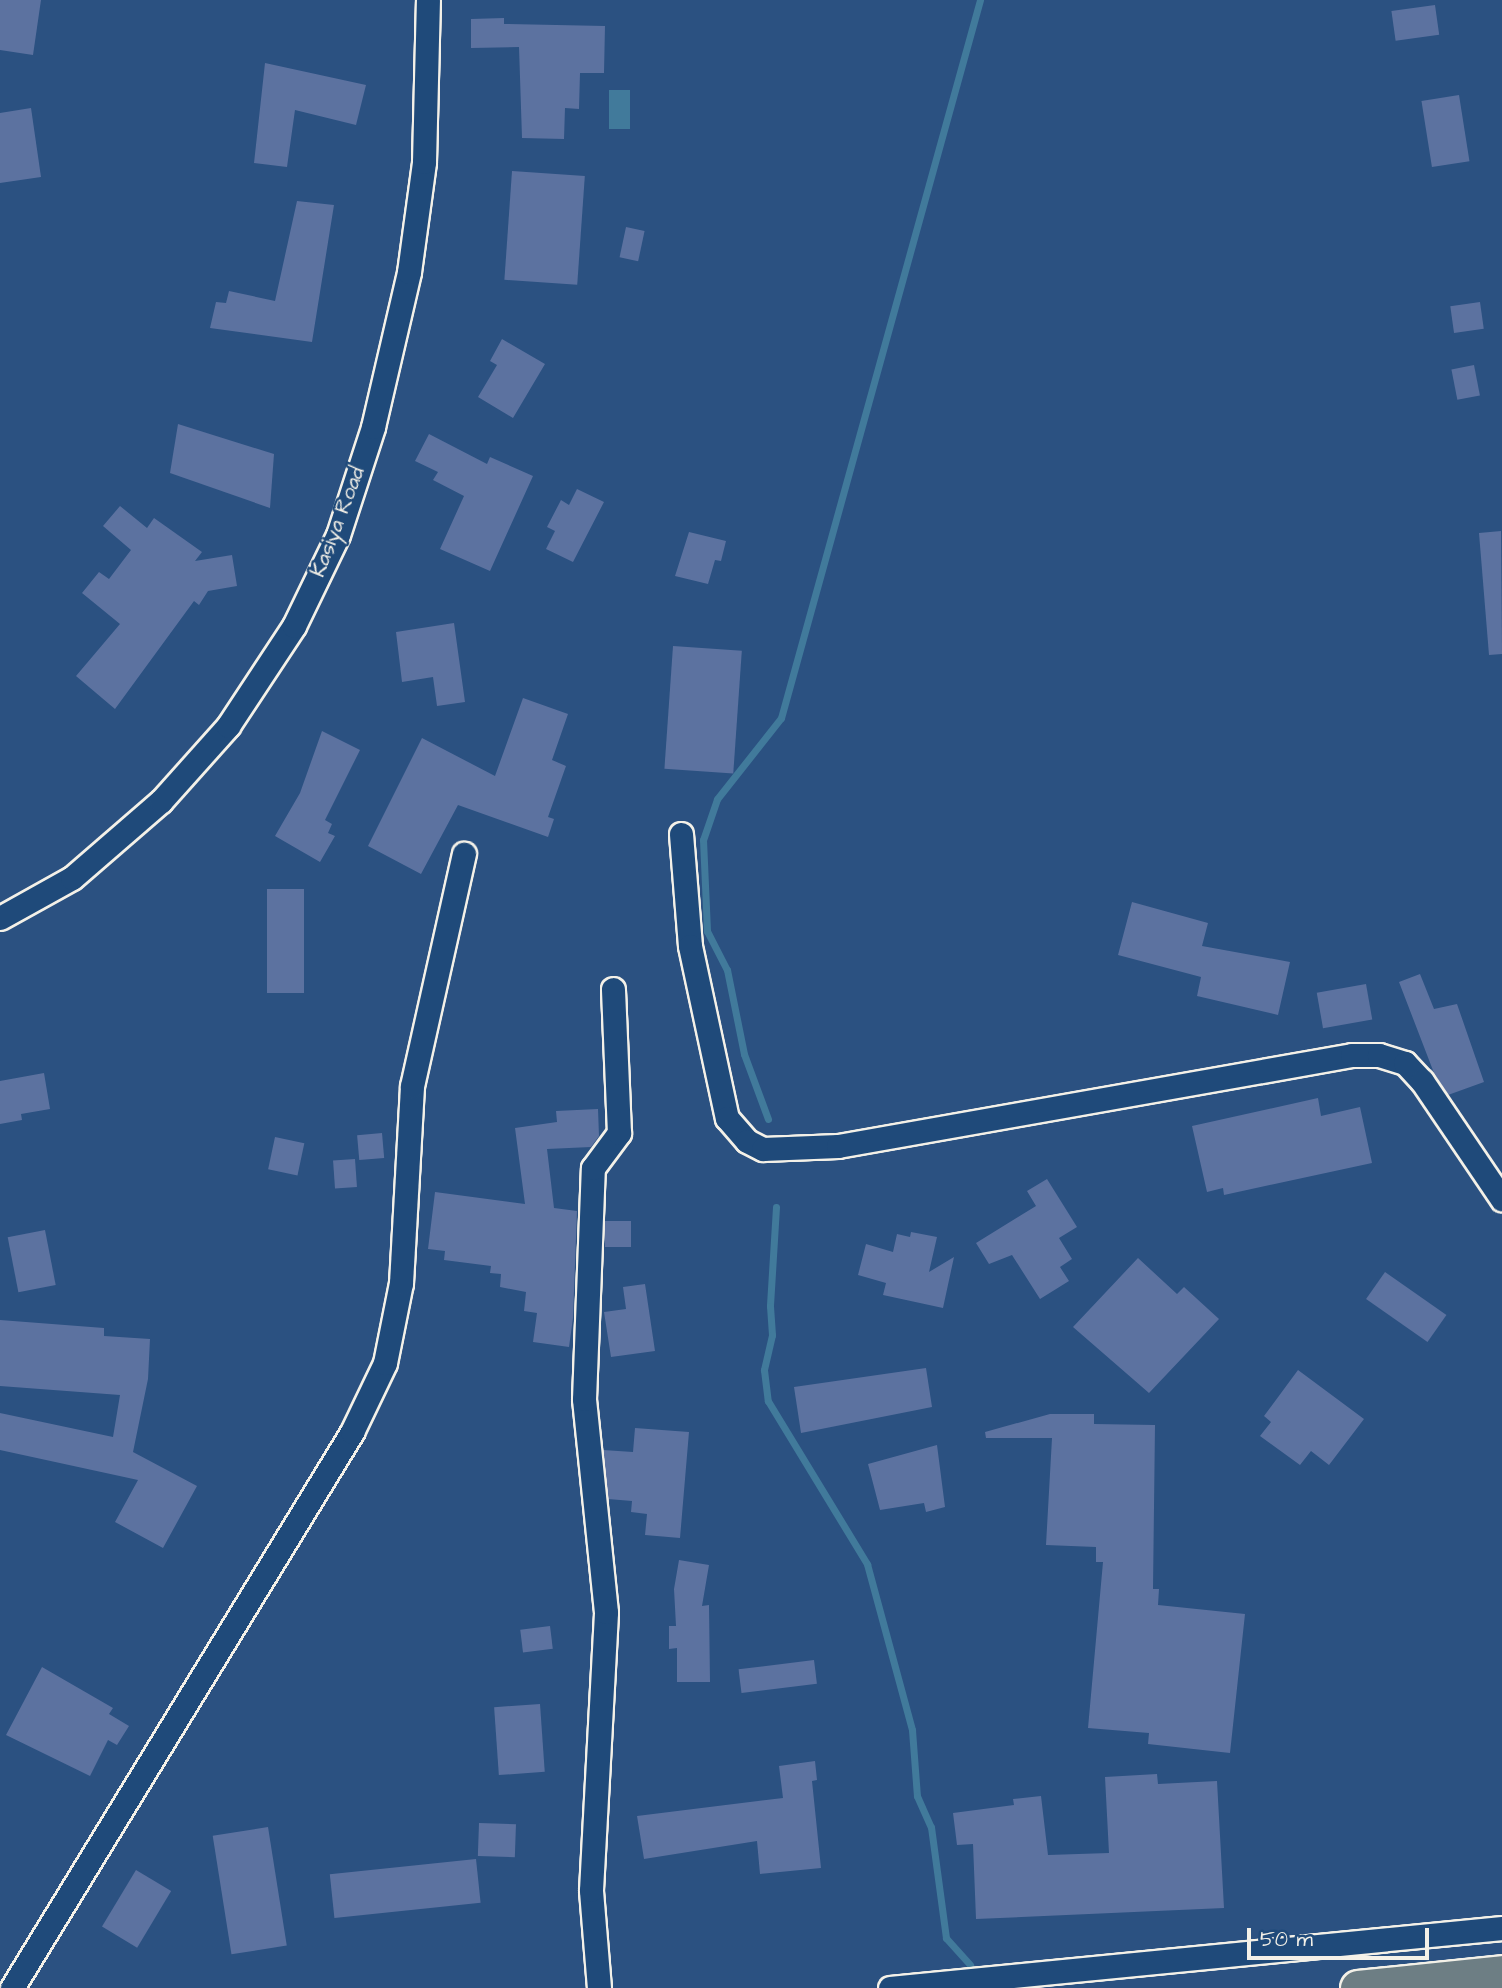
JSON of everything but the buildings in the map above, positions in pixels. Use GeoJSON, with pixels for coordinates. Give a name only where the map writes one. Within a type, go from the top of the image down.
{"type":"FeatureCollection","features":[{"type":"Feature","properties":{"kind":"main road"},"geometry":{"type":"LineString","coordinates":[[1358,1988],[1502,1973]]}},
{"type":"Feature","properties":{"kind":"street","name":"Kasiya Road"},"geometry":{"type":"LineString","coordinates":[[0,918],[72,878],[161,801],[228,726],[294,626],[338,535],[373,427],[409,272],[424,162],[428,0]]}},
{"type":"Feature","properties":{"kind":"street"},"geometry":{"type":"LineString","coordinates":[[681,834],[690,946],[727,1118],[747,1140],[763,1149],[838,1146],[1339,1058],[1379,1055],[1405,1063],[1422,1081],[1502,1199]]}},
{"type":"Feature","properties":{"kind":"street"},"geometry":{"type":"LineString","coordinates":[[12,1988],[352,1432],[385,1363],[401,1283],[412,1086],[464,854]]}},
{"type":"Feature","properties":{"kind":"street"},"geometry":{"type":"LineString","coordinates":[[600,1988],[591,1890],[606,1612],[584,1399],[593,1168],[619,1133],[613,989]]}},
{"type":"Feature","properties":{"kind":"street"},"geometry":{"type":"LineString","coordinates":[[890,1988],[1502,1928]]}},
{"type":"Feature","properties":{"kind":"water"},"geometry":{"type":"Polygon","coordinates":[[[609,90],[630,90],[630,129],[609,129],[609,90]]]}},
{"type":"Feature","properties":{"kind":"waterway"},"geometry":{"type":"LineString","coordinates":[[768,1119],[744,1054],[727,970],[707,931],[703,840],[717,799],[781,718],[980,0]]}},
{"type":"Feature","properties":{"kind":"waterway"},"geometry":{"type":"LineString","coordinates":[[776,1207],[770,1306],[772,1335],[764,1370],[768,1401],[867,1564],[912,1730],[917,1796],[931,1827],[946,1938],[970,1965]]}}]}
